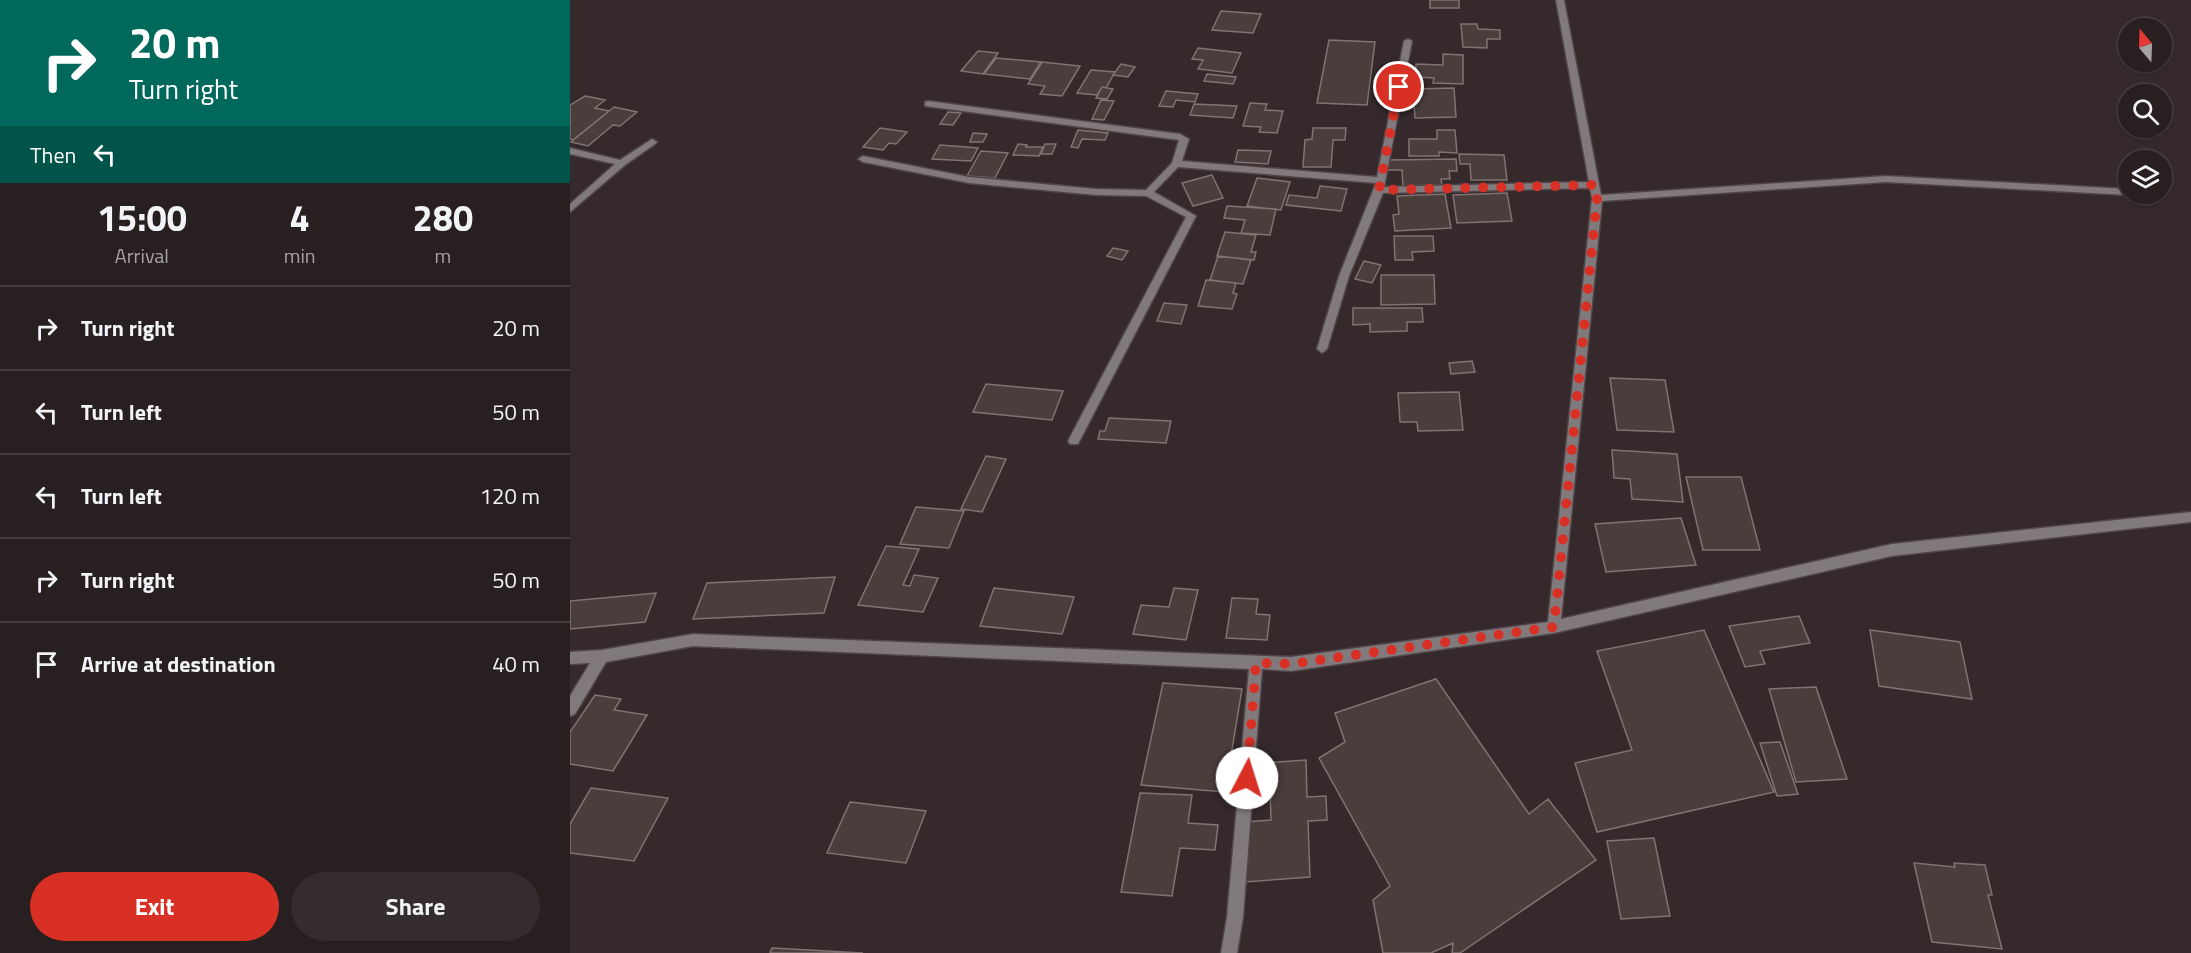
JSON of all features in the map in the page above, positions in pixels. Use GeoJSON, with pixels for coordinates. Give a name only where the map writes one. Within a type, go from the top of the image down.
{"type":"FeatureCollection","features":[{"type":"Feature","properties":{"kind":"street"},"geometry":{"type":"LineString","coordinates":[[1554,627],[1597,198],[1560,0]]}},
{"type":"Feature","properties":{"kind":"street"},"geometry":{"type":"LineString","coordinates":[[1322,349],[1344,276],[1380,185],[1408,40]]}},
{"type":"Feature","properties":{"kind":"street"},"geometry":{"type":"LineString","coordinates":[[928,104],[1180,136],[1184,139],[1184,143],[1178,164],[1148,193]]}},
{"type":"Feature","properties":{"kind":"street"},"geometry":{"type":"LineString","coordinates":[[570,209],[622,163],[652,142]]}},
{"type":"Feature","properties":{"kind":"street"},"geometry":{"type":"LineString","coordinates":[[570,151],[622,163]]}},
{"type":"Feature","properties":{"kind":"street"},"geometry":{"type":"LineString","coordinates":[[863,159],[969,180],[1096,192],[1148,193],[1191,216],[1074,441]]}},
{"type":"Feature","properties":{"kind":"street"},"geometry":{"type":"LineString","coordinates":[[1178,164],[1380,185],[1595,185]]}},
{"type":"Feature","properties":{"kind":"street"},"geometry":{"type":"LineString","coordinates":[[1597,198],[1886,179],[2118,191]]}},
{"type":"Feature","properties":{"kind":"street"},"geometry":{"type":"LineString","coordinates":[[570,658],[602,657],[693,640],[1291,664],[1554,627],[1892,550],[2191,516]]}},
{"type":"Feature","properties":{"kind":"street"},"geometry":{"type":"LineString","coordinates":[[570,709],[602,657]]}},
{"type":"Feature","properties":{"kind":"street"},"geometry":{"type":"LineString","coordinates":[[1229,953],[1235,917],[1256,663]]}},
{"type":"Feature","properties":{"kind":"building"},"geometry":{"type":"Polygon","coordinates":[[[1430,0],[1459,0],[1459,8],[1430,8],[1430,0]]]}},
{"type":"Feature","properties":{"kind":"building"},"geometry":{"type":"Polygon","coordinates":[[[1221,11],[1261,14],[1253,33],[1212,30],[1221,11]]]}},
{"type":"Feature","properties":{"kind":"building"},"geometry":{"type":"Polygon","coordinates":[[[1461,24],[1477,24],[1478,29],[1500,30],[1500,39],[1487,39],[1487,48],[1463,47],[1461,24]]]}},
{"type":"Feature","properties":{"kind":"building"},"geometry":{"type":"Polygon","coordinates":[[[1329,40],[1375,42],[1367,105],[1317,103],[1329,40]]]}},
{"type":"Feature","properties":{"kind":"building"},"geometry":{"type":"Polygon","coordinates":[[[1198,48],[1241,53],[1232,73],[1198,69],[1203,60],[1192,59],[1198,48]]]}},
{"type":"Feature","properties":{"kind":"building"},"geometry":{"type":"Polygon","coordinates":[[[978,51],[998,53],[983,74],[961,71],[978,51]]]}},
{"type":"Feature","properties":{"kind":"building"},"geometry":{"type":"Polygon","coordinates":[[[1443,54],[1463,55],[1463,84],[1433,83],[1434,78],[1415,77],[1416,64],[1443,65],[1443,54]]]}},
{"type":"Feature","properties":{"kind":"building"},"geometry":{"type":"Polygon","coordinates":[[[996,58],[1041,62],[1030,79],[984,74],[996,58]]]}},
{"type":"Feature","properties":{"kind":"building"},"geometry":{"type":"Polygon","coordinates":[[[1042,62],[1080,66],[1062,96],[1040,94],[1045,86],[1028,84],[1042,62]]]}},
{"type":"Feature","properties":{"kind":"building"},"geometry":{"type":"Polygon","coordinates":[[[1121,64],[1135,67],[1128,77],[1113,75],[1121,64]]]}},
{"type":"Feature","properties":{"kind":"building"},"geometry":{"type":"Polygon","coordinates":[[[1091,70],[1115,72],[1106,88],[1102,87],[1097,95],[1077,93],[1091,70]]]}},
{"type":"Feature","properties":{"kind":"building"},"geometry":{"type":"Polygon","coordinates":[[[1207,74],[1236,77],[1233,84],[1204,81],[1207,74]]]}},
{"type":"Feature","properties":{"kind":"building"},"geometry":{"type":"Polygon","coordinates":[[[1102,87],[1113,89],[1107,99],[1096,98],[1102,87]]]}},
{"type":"Feature","properties":{"kind":"building"},"geometry":{"type":"Polygon","coordinates":[[[1454,88],[1456,117],[1415,118],[1413,89],[1454,88]]]}},
{"type":"Feature","properties":{"kind":"building"},"geometry":{"type":"Polygon","coordinates":[[[1166,91],[1198,94],[1195,102],[1176,100],[1173,107],[1159,106],[1166,91]]]}},
{"type":"Feature","properties":{"kind":"building"},"geometry":{"type":"Polygon","coordinates":[[[585,96],[605,100],[595,108],[609,111],[573,140],[570,139],[570,105],[585,96]]]}},
{"type":"Feature","properties":{"kind":"building"},"geometry":{"type":"Polygon","coordinates":[[[1101,100],[1114,101],[1104,120],[1092,119],[1101,100]]]}},
{"type":"Feature","properties":{"kind":"building"},"geometry":{"type":"Polygon","coordinates":[[[1250,103],[1267,104],[1265,110],[1283,111],[1277,133],[1259,132],[1261,127],[1243,126],[1250,103]]]}},
{"type":"Feature","properties":{"kind":"building"},"geometry":{"type":"Polygon","coordinates":[[[1194,104],[1237,106],[1233,118],[1190,115],[1194,104]]]}},
{"type":"Feature","properties":{"kind":"building"},"geometry":{"type":"Polygon","coordinates":[[[614,107],[637,112],[620,126],[613,125],[588,146],[571,142],[614,107]]]}},
{"type":"Feature","properties":{"kind":"building"},"geometry":{"type":"Polygon","coordinates":[[[948,112],[961,113],[953,125],[940,124],[948,112]]]}},
{"type":"Feature","properties":{"kind":"building"},"geometry":{"type":"Polygon","coordinates":[[[880,128],[907,132],[896,144],[889,143],[883,150],[863,147],[880,128]]]}},
{"type":"Feature","properties":{"kind":"building"},"geometry":{"type":"Polygon","coordinates":[[[1313,128],[1346,128],[1345,140],[1333,140],[1331,167],[1303,167],[1305,140],[1312,139],[1313,128]]]}},
{"type":"Feature","properties":{"kind":"building"},"geometry":{"type":"Polygon","coordinates":[[[1078,130],[1108,133],[1105,140],[1082,139],[1078,148],[1071,147],[1078,130]]]}},
{"type":"Feature","properties":{"kind":"building"},"geometry":{"type":"Polygon","coordinates":[[[1437,130],[1455,130],[1457,153],[1439,152],[1439,156],[1409,156],[1409,139],[1437,139],[1437,130]]]}},
{"type":"Feature","properties":{"kind":"building"},"geometry":{"type":"Polygon","coordinates":[[[973,133],[987,134],[983,142],[970,142],[973,133]]]}},
{"type":"Feature","properties":{"kind":"building"},"geometry":{"type":"Polygon","coordinates":[[[1018,144],[1027,145],[1026,147],[1043,147],[1039,156],[1013,155],[1018,144]]]}},
{"type":"Feature","properties":{"kind":"building"},"geometry":{"type":"Polygon","coordinates":[[[1045,144],[1056,144],[1052,154],[1041,154],[1045,144]]]}},
{"type":"Feature","properties":{"kind":"building"},"geometry":{"type":"Polygon","coordinates":[[[940,145],[978,148],[971,161],[932,159],[940,145]]]}},
{"type":"Feature","properties":{"kind":"building"},"geometry":{"type":"Polygon","coordinates":[[[1238,150],[1271,151],[1268,164],[1235,162],[1238,150]]]}},
{"type":"Feature","properties":{"kind":"building"},"geometry":{"type":"Polygon","coordinates":[[[981,151],[1008,153],[995,178],[967,176],[981,151]]]}},
{"type":"Feature","properties":{"kind":"building"},"geometry":{"type":"Polygon","coordinates":[[[1459,154],[1504,155],[1507,180],[1471,180],[1470,164],[1460,164],[1459,154]]]}},
{"type":"Feature","properties":{"kind":"building"},"geometry":{"type":"Polygon","coordinates":[[[1456,159],[1457,171],[1449,171],[1450,179],[1441,179],[1442,185],[1403,186],[1402,170],[1388,170],[1388,160],[1456,159]]]}},
{"type":"Feature","properties":{"kind":"building"},"geometry":{"type":"Polygon","coordinates":[[[1212,175],[1223,198],[1193,206],[1182,183],[1212,175]]]}},
{"type":"Feature","properties":{"kind":"building"},"geometry":{"type":"Polygon","coordinates":[[[1257,178],[1290,182],[1281,210],[1247,206],[1257,178]]]}},
{"type":"Feature","properties":{"kind":"building"},"geometry":{"type":"Polygon","coordinates":[[[1320,186],[1347,189],[1341,211],[1286,205],[1289,195],[1317,198],[1320,186]]]}},
{"type":"Feature","properties":{"kind":"building"},"geometry":{"type":"Polygon","coordinates":[[[1507,193],[1512,221],[1457,223],[1453,195],[1507,193]]]}},
{"type":"Feature","properties":{"kind":"building"},"geometry":{"type":"Polygon","coordinates":[[[1445,194],[1451,228],[1395,231],[1393,215],[1399,214],[1397,196],[1445,194]]]}},
{"type":"Feature","properties":{"kind":"building"},"geometry":{"type":"Polygon","coordinates":[[[1227,206],[1276,209],[1270,235],[1241,233],[1245,220],[1224,218],[1227,206]]]}},
{"type":"Feature","properties":{"kind":"building"},"geometry":{"type":"Polygon","coordinates":[[[1225,232],[1256,235],[1251,252],[1256,252],[1254,260],[1217,256],[1225,232]]]}},
{"type":"Feature","properties":{"kind":"building"},"geometry":{"type":"Polygon","coordinates":[[[1394,236],[1433,236],[1434,251],[1412,252],[1413,260],[1395,260],[1394,236]]]}},
{"type":"Feature","properties":{"kind":"building"},"geometry":{"type":"Polygon","coordinates":[[[1113,248],[1128,251],[1122,260],[1107,256],[1113,248]]]}},
{"type":"Feature","properties":{"kind":"building"},"geometry":{"type":"Polygon","coordinates":[[[1218,256],[1251,260],[1243,284],[1210,280],[1218,256]]]}},
{"type":"Feature","properties":{"kind":"building"},"geometry":{"type":"Polygon","coordinates":[[[1364,261],[1381,265],[1372,283],[1355,279],[1364,261]]]}},
{"type":"Feature","properties":{"kind":"building"},"geometry":{"type":"Polygon","coordinates":[[[1381,275],[1434,275],[1435,304],[1381,305],[1381,275]]]}},
{"type":"Feature","properties":{"kind":"building"},"geometry":{"type":"Polygon","coordinates":[[[1206,280],[1236,283],[1233,293],[1237,294],[1232,309],[1198,306],[1206,280]]]}},
{"type":"Feature","properties":{"kind":"building"},"geometry":{"type":"Polygon","coordinates":[[[1164,303],[1187,305],[1181,324],[1157,321],[1164,303]]]}},
{"type":"Feature","properties":{"kind":"building"},"geometry":{"type":"Polygon","coordinates":[[[1353,308],[1422,308],[1423,322],[1407,322],[1407,331],[1370,332],[1370,324],[1353,325],[1353,308]]]}},
{"type":"Feature","properties":{"kind":"building"},"geometry":{"type":"Polygon","coordinates":[[[1472,361],[1475,372],[1451,374],[1449,363],[1472,361]]]}},
{"type":"Feature","properties":{"kind":"building"},"geometry":{"type":"Polygon","coordinates":[[[1610,378],[1665,380],[1674,432],[1617,430],[1610,378]]]}},
{"type":"Feature","properties":{"kind":"building"},"geometry":{"type":"Polygon","coordinates":[[[986,384],[1063,391],[1052,420],[973,412],[986,384]]]}},
{"type":"Feature","properties":{"kind":"building"},"geometry":{"type":"Polygon","coordinates":[[[1459,392],[1463,430],[1418,431],[1417,422],[1400,422],[1398,393],[1459,392]]]}},
{"type":"Feature","properties":{"kind":"building"},"geometry":{"type":"Polygon","coordinates":[[[1109,418],[1171,421],[1166,443],[1098,439],[1100,431],[1105,431],[1109,418]]]}},
{"type":"Feature","properties":{"kind":"building"},"geometry":{"type":"Polygon","coordinates":[[[1612,450],[1677,454],[1683,502],[1632,499],[1630,479],[1614,478],[1612,450]]]}},
{"type":"Feature","properties":{"kind":"building"},"geometry":{"type":"Polygon","coordinates":[[[986,456],[1006,459],[982,512],[961,509],[986,456]]]}},
{"type":"Feature","properties":{"kind":"building"},"geometry":{"type":"Polygon","coordinates":[[[1686,477],[1741,477],[1760,550],[1703,550],[1686,477]]]}},
{"type":"Feature","properties":{"kind":"building"},"geometry":{"type":"Polygon","coordinates":[[[916,507],[964,511],[949,548],[900,544],[916,507]]]}},
{"type":"Feature","properties":{"kind":"building"},"geometry":{"type":"Polygon","coordinates":[[[1681,518],[1696,565],[1606,572],[1595,524],[1681,518]]]}},
{"type":"Feature","properties":{"kind":"building"},"geometry":{"type":"Polygon","coordinates":[[[886,546],[919,549],[903,585],[910,586],[914,575],[938,578],[923,612],[858,605],[886,546]]]}},
{"type":"Feature","properties":{"kind":"building"},"geometry":{"type":"Polygon","coordinates":[[[835,577],[824,613],[693,619],[707,583],[835,577]]]}},
{"type":"Feature","properties":{"kind":"building"},"geometry":{"type":"Polygon","coordinates":[[[994,588],[1074,597],[1062,634],[980,626],[994,588]]]}},
{"type":"Feature","properties":{"kind":"building"},"geometry":{"type":"Polygon","coordinates":[[[1174,588],[1198,590],[1186,640],[1133,634],[1141,605],[1169,607],[1174,588]]]}},
{"type":"Feature","properties":{"kind":"building"},"geometry":{"type":"Polygon","coordinates":[[[656,593],[645,622],[570,629],[570,601],[656,593]]]}},
{"type":"Feature","properties":{"kind":"building"},"geometry":{"type":"Polygon","coordinates":[[[1232,598],[1258,599],[1256,614],[1270,615],[1267,640],[1226,638],[1232,598]]]}},
{"type":"Feature","properties":{"kind":"building"},"geometry":{"type":"Polygon","coordinates":[[[1799,616],[1810,643],[1760,651],[1765,664],[1745,667],[1729,626],[1799,616]]]}},
{"type":"Feature","properties":{"kind":"building"},"geometry":{"type":"Polygon","coordinates":[[[1704,630],[1774,792],[1597,832],[1575,763],[1632,750],[1597,651],[1704,630]]]}},
{"type":"Feature","properties":{"kind":"building"},"geometry":{"type":"Polygon","coordinates":[[[1870,630],[1960,642],[1972,699],[1879,686],[1870,630]]]}},
{"type":"Feature","properties":{"kind":"building"},"geometry":{"type":"Polygon","coordinates":[[[1436,679],[1529,814],[1548,799],[1596,860],[1460,953],[1452,953],[1453,943],[1431,953],[1383,953],[1373,900],[1390,886],[1319,758],[1345,742],[1335,713],[1436,679]]]}},
{"type":"Feature","properties":{"kind":"building"},"geometry":{"type":"Polygon","coordinates":[[[1163,683],[1242,689],[1225,792],[1141,785],[1163,683]]]}},
{"type":"Feature","properties":{"kind":"building"},"geometry":{"type":"Polygon","coordinates":[[[1816,687],[1847,779],[1796,782],[1769,689],[1816,687]]]}},
{"type":"Feature","properties":{"kind":"building"},"geometry":{"type":"Polygon","coordinates":[[[595,695],[621,699],[614,710],[647,715],[613,771],[570,764],[570,732],[595,695]]]}},
{"type":"Feature","properties":{"kind":"building"},"geometry":{"type":"Polygon","coordinates":[[[1780,742],[1798,794],[1777,796],[1760,743],[1780,742]]]}},
{"type":"Feature","properties":{"kind":"building"},"geometry":{"type":"Polygon","coordinates":[[[1306,760],[1307,797],[1326,796],[1327,820],[1308,821],[1310,877],[1244,882],[1245,822],[1271,820],[1270,789],[1263,790],[1263,763],[1306,760]]]}},
{"type":"Feature","properties":{"kind":"building"},"geometry":{"type":"Polygon","coordinates":[[[591,788],[668,798],[634,861],[570,853],[570,824],[591,788]]]}},
{"type":"Feature","properties":{"kind":"building"},"geometry":{"type":"Polygon","coordinates":[[[1140,793],[1192,795],[1188,823],[1218,825],[1215,850],[1180,848],[1172,896],[1121,892],[1140,793]]]}},
{"type":"Feature","properties":{"kind":"building"},"geometry":{"type":"Polygon","coordinates":[[[850,802],[926,811],[906,863],[827,853],[850,802]]]}},
{"type":"Feature","properties":{"kind":"building"},"geometry":{"type":"Polygon","coordinates":[[[1654,838],[1670,916],[1621,919],[1607,841],[1654,838]]]}},
{"type":"Feature","properties":{"kind":"building"},"geometry":{"type":"Polygon","coordinates":[[[1914,863],[1955,867],[1954,863],[1985,865],[1992,895],[1988,895],[2002,949],[1932,942],[1914,863]]]}},
{"type":"Feature","properties":{"kind":"building"},"geometry":{"type":"Polygon","coordinates":[[[772,948],[863,953],[770,953],[772,948]]]}},
{"type":"Feature","properties":{"kind":"route"},"geometry":{"type":"LineString","coordinates":[[1247,778],[1256,663],[1291,664],[1554,627],[1597,198],[1595,185],[1379,190],[1399,87]]}}]}
